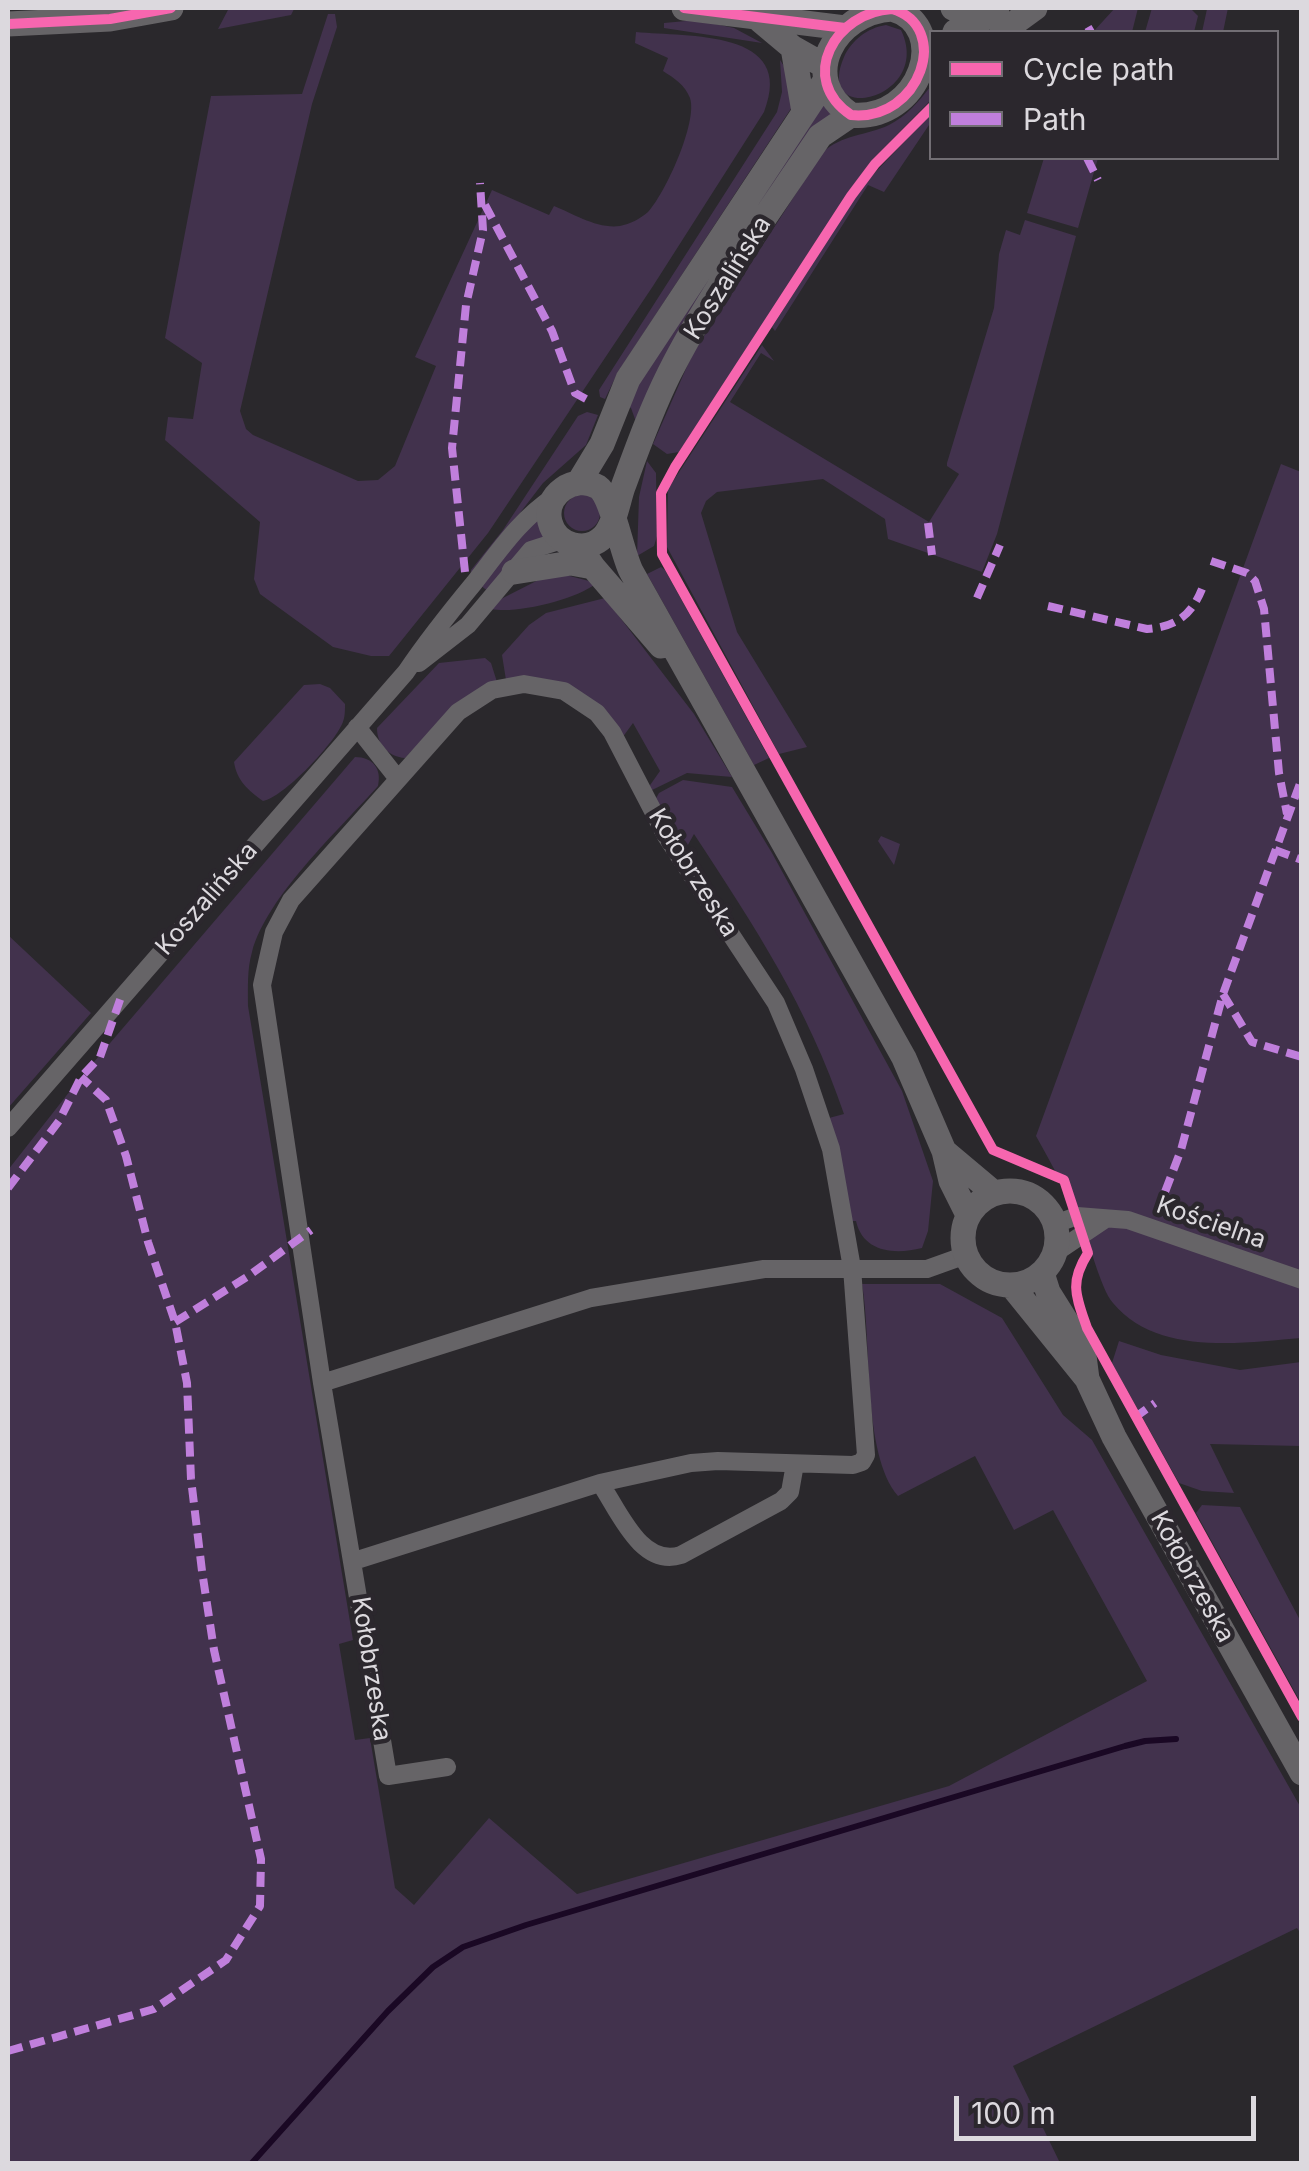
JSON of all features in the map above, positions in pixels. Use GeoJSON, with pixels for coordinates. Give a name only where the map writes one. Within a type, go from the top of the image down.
{"type":"FeatureCollection","features":[{"type":"Feature","properties":{"kind":"main road"},"geometry":{"type":"LineString","coordinates":[[8,24],[110,19],[170,8]]}},
{"type":"Feature","properties":{"kind":"main road"},"geometry":{"type":"LineString","coordinates":[[684,8],[846,28]]}},
{"type":"Feature","properties":{"kind":"main road"},"geometry":{"type":"LineString","coordinates":[[926,35],[905,14],[892,9],[876,9],[846,28],[836,38],[825,74],[832,100],[852,115],[882,113],[898,105],[924,77],[926,35],[927,8]]}},
{"type":"Feature","properties":{"kind":"main road"},"geometry":{"type":"LineString","coordinates":[[953,8],[969,16],[995,18]]}},
{"type":"Feature","properties":{"kind":"main road"},"geometry":{"type":"LineString","coordinates":[[964,30],[1035,8]]}},
{"type":"Feature","properties":{"kind":"main road"},"geometry":{"type":"LineString","coordinates":[[756,17],[825,74]]}},
{"type":"Feature","properties":{"kind":"main road"},"geometry":{"type":"LineString","coordinates":[[793,48],[804,112]]}},
{"type":"Feature","properties":{"kind":"main road","name":"Koszalińska"},"geometry":{"type":"LineString","coordinates":[[579,482],[602,444],[628,379],[825,74]]}},
{"type":"Feature","properties":{"kind":"main road","name":"Koszalińska"},"geometry":{"type":"LineString","coordinates":[[613,517],[648,422],[684,346],[820,136],[852,115]]}},
{"type":"Feature","properties":{"kind":"main road"},"geometry":{"type":"LineString","coordinates":[[700,692],[550,524],[550,504],[562,489],[579,482],[597,486],[609,499],[631,570],[700,692],[904,1058],[968,1215]]}},
{"type":"Feature","properties":{"kind":"main road"},"geometry":{"type":"LineString","coordinates":[[514,572],[571,563],[578,551],[599,541],[613,517]]}},
{"type":"Feature","properties":{"kind":"main road"},"geometry":{"type":"LineString","coordinates":[[944,1151],[994,1193]]}},
{"type":"Feature","properties":{"kind":"main road"},"geometry":{"type":"LineString","coordinates":[[1005,1190],[1028,1194],[1050,1211],[1055,1224],[1048,1263],[1028,1282],[1011,1285],[984,1278],[966,1255],[963,1228],[968,1215],[994,1193],[1005,1190]]}},
{"type":"Feature","properties":{"kind":"main road","name":"Kołobrzeska"},"geometry":{"type":"LineString","coordinates":[[1048,1263],[1048,1292],[1082,1348],[1087,1379]]}},
{"type":"Feature","properties":{"kind":"main road","name":"Kołobrzeska"},"geometry":{"type":"LineString","coordinates":[[1011,1285],[1087,1379],[1114,1438],[1302,1773]]}},
{"type":"Feature","properties":{"kind":"street","name":"Koszalińska"},"geometry":{"type":"LineString","coordinates":[[8,1128],[406,672],[435,629],[517,527],[555,496]]}},
{"type":"Feature","properties":{"kind":"street","name":"Koszalińska"},"geometry":{"type":"LineString","coordinates":[[406,672],[468,624],[531,550],[578,551]]}},
{"type":"Feature","properties":{"kind":"street","name":"Kołobrzeska"},"geometry":{"type":"LineString","coordinates":[[354,1562],[600,1484],[704,1462],[853,1466],[866,1455],[852,1268],[824,1122],[782,1016],[666,836],[612,732],[598,713],[574,696],[546,685],[524,684],[492,690],[458,712],[291,900],[274,932],[262,985],[322,1383],[388,1776],[447,1767]]}},
{"type":"Feature","properties":{"kind":"street"},"geometry":{"type":"LineString","coordinates":[[357,727],[398,779]]}},
{"type":"Feature","properties":{"kind":"street","name":"Kościelna"},"geometry":{"type":"LineString","coordinates":[[1055,1224],[1077,1216],[1128,1220],[1302,1280]]}},
{"type":"Feature","properties":{"kind":"street"},"geometry":{"type":"LineString","coordinates":[[1048,1263],[1104,1220]]}},
{"type":"Feature","properties":{"kind":"street"},"geometry":{"type":"LineString","coordinates":[[322,1383],[590,1298],[764,1269],[926,1270],[966,1255]]}},
{"type":"Feature","properties":{"kind":"street"},"geometry":{"type":"LineString","coordinates":[[600,1484],[646,1550],[668,1559],[681,1556],[781,1502],[790,1492],[794,1464]]}},
{"type":"Feature","properties":{"kind":"shaded area"},"geometry":{"type":"Polygon","coordinates":[[[229,8],[294,9],[291,15],[218,29],[229,8]]]}},
{"type":"Feature","properties":{"kind":"shaded area"},"geometry":{"type":"Polygon","coordinates":[[[1115,8],[1138,8],[1132,30],[1095,30],[1115,8]]]}},
{"type":"Feature","properties":{"kind":"shaded area"},"geometry":{"type":"Polygon","coordinates":[[[1152,8],[1190,8],[1198,16],[1194,30],[1146,30],[1152,8]]]}},
{"type":"Feature","properties":{"kind":"shaded area"},"geometry":{"type":"Polygon","coordinates":[[[1228,8],[1223,30],[1202,30],[1207,9],[1228,8]]]}},
{"type":"Feature","properties":{"kind":"shaded area"},"geometry":{"type":"Polygon","coordinates":[[[328,14],[335,14],[337,27],[312,104],[240,411],[246,429],[253,435],[358,481],[378,480],[395,466],[436,366],[415,357],[492,190],[549,215],[554,206],[611,226],[635,221],[655,203],[685,140],[690,98],[663,71],[668,58],[635,43],[636,32],[732,43],[752,52],[765,65],[770,85],[764,112],[653,286],[488,533],[389,656],[333,647],[260,594],[254,579],[260,522],[165,440],[168,417],[193,419],[202,363],[165,338],[211,96],[302,94],[328,14]]]}},
{"type":"Feature","properties":{"kind":"shaded area"},"geometry":{"type":"Polygon","coordinates":[[[697,20],[734,28],[762,43],[664,28],[664,23],[697,20]]]}},
{"type":"Feature","properties":{"kind":"shaded area"},"geometry":{"type":"Polygon","coordinates":[[[886,25],[901,30],[907,54],[902,73],[889,88],[873,96],[857,98],[844,92],[839,79],[847,51],[866,32],[886,25]]]}},
{"type":"Feature","properties":{"kind":"shaded area"},"geometry":{"type":"Polygon","coordinates":[[[780,60],[792,78],[794,104],[618,372],[605,399],[600,397],[599,390],[777,112],[782,92],[780,60]]]}},
{"type":"Feature","properties":{"kind":"shaded area"},"geometry":{"type":"Polygon","coordinates":[[[929,88],[929,102],[874,158],[847,194],[679,452],[667,454],[653,444],[692,355],[822,153],[838,142],[880,129],[912,108],[929,88]]]}},
{"type":"Feature","properties":{"kind":"shaded area"},"geometry":{"type":"Polygon","coordinates":[[[822,103],[831,114],[638,420],[635,419],[626,406],[636,386],[822,103]]]}},
{"type":"Feature","properties":{"kind":"shaded area"},"geometry":{"type":"Polygon","coordinates":[[[929,116],[929,125],[884,192],[868,185],[775,331],[772,327],[864,184],[929,116]]]}},
{"type":"Feature","properties":{"kind":"shaded area"},"geometry":{"type":"Polygon","coordinates":[[[1043,160],[1097,160],[1078,228],[1027,213],[1043,160]]]}},
{"type":"Feature","properties":{"kind":"shaded area"},"geometry":{"type":"Polygon","coordinates":[[[1025,220],[1076,236],[997,534],[982,572],[888,539],[885,519],[823,479],[717,492],[706,501],[701,513],[737,632],[807,747],[779,754],[667,547],[668,489],[762,345],[774,361],[761,353],[730,402],[929,522],[959,474],[947,463],[994,308],[999,254],[1006,230],[1020,235],[1025,220]]]}},
{"type":"Feature","properties":{"kind":"shaded area"},"geometry":{"type":"Polygon","coordinates":[[[587,412],[598,415],[586,445],[543,483],[470,578],[471,570],[503,530],[578,416],[587,412]]]}},
{"type":"Feature","properties":{"kind":"shaded area"},"geometry":{"type":"Polygon","coordinates":[[[647,461],[656,473],[657,536],[654,546],[637,556],[639,497],[647,461]]]}},
{"type":"Feature","properties":{"kind":"shaded area"},"geometry":{"type":"Polygon","coordinates":[[[1281,464],[1301,472],[1301,1338],[1201,1342],[1153,1332],[1131,1320],[1113,1303],[1079,1218],[1036,1136],[1281,464]]]}},
{"type":"Feature","properties":{"kind":"shaded area"},"geometry":{"type":"Polygon","coordinates":[[[582,495],[595,500],[600,513],[595,526],[582,531],[569,526],[564,513],[569,500],[582,495]]]}},
{"type":"Feature","properties":{"kind":"shaded area"},"geometry":{"type":"Polygon","coordinates":[[[539,515],[548,540],[519,551],[489,592],[480,585],[539,515]]]}},
{"type":"Feature","properties":{"kind":"shaded area"},"geometry":{"type":"Polygon","coordinates":[[[661,567],[769,758],[754,765],[647,574],[661,567]]]}},
{"type":"Feature","properties":{"kind":"shaded area"},"geometry":{"type":"Polygon","coordinates":[[[554,572],[597,583],[546,604],[491,609],[499,600],[554,572]]]}},
{"type":"Feature","properties":{"kind":"shaded area"},"geometry":{"type":"Polygon","coordinates":[[[605,598],[694,714],[732,777],[687,773],[650,791],[648,788],[660,771],[633,723],[622,738],[598,708],[574,689],[545,680],[506,680],[502,655],[529,625],[546,613],[605,598]]]}},
{"type":"Feature","properties":{"kind":"shaded area"},"geometry":{"type":"Polygon","coordinates":[[[485,658],[491,663],[497,682],[454,707],[405,758],[385,749],[377,728],[439,663],[485,658]]]}},
{"type":"Feature","properties":{"kind":"shaded area"},"geometry":{"type":"Polygon","coordinates":[[[304,685],[330,688],[345,704],[342,725],[306,770],[263,801],[244,784],[234,762],[304,685]]]}},
{"type":"Feature","properties":{"kind":"shaded area"},"geometry":{"type":"Polygon","coordinates":[[[355,757],[375,765],[378,786],[288,886],[260,931],[252,952],[248,1006],[353,1640],[339,1644],[355,1740],[370,1738],[395,1888],[414,1905],[489,1818],[577,1894],[949,1786],[1147,1681],[1053,1510],[1014,1530],[975,1456],[898,1496],[887,1477],[873,1425],[862,1284],[940,1284],[1002,1318],[1063,1415],[1092,1440],[1301,1808],[1301,1934],[1297,1928],[1013,2066],[1060,2163],[8,2163],[8,1170],[81,1077],[355,757]]]}},
{"type":"Feature","properties":{"kind":"shaded area"},"geometry":{"type":"Polygon","coordinates":[[[683,780],[732,787],[902,1091],[933,1181],[928,1231],[922,1248],[881,1249],[865,1239],[856,1221],[849,1221],[829,1118],[844,1114],[814,1038],[778,969],[694,834],[684,852],[655,800],[659,793],[683,780]]]}},
{"type":"Feature","properties":{"kind":"shaded area"},"geometry":{"type":"Polygon","coordinates":[[[881,836],[900,844],[894,865],[878,841],[881,836]]]}},
{"type":"Feature","properties":{"kind":"shaded area"},"geometry":{"type":"Polygon","coordinates":[[[8,935],[91,1013],[8,1108],[8,935]]]}},
{"type":"Feature","properties":{"kind":"shaded area"},"geometry":{"type":"Polygon","coordinates":[[[1119,1341],[1161,1355],[1240,1370],[1301,1362],[1301,1446],[1210,1444],[1234,1493],[1202,1491],[1179,1483],[1112,1363],[1119,1341]]]}},
{"type":"Feature","properties":{"kind":"shaded area"},"geometry":{"type":"Polygon","coordinates":[[[1202,1505],[1240,1507],[1301,1622],[1301,1703],[1196,1513],[1202,1505]]]}},
{"type":"Feature","properties":{"kind":"waterway"},"geometry":{"type":"LineString","coordinates":[[251,2164],[388,2011],[433,1967],[463,1947],[1125,1746],[1176,1739]]}},
{"type":"Feature","properties":{"kind":"marked path"},"geometry":{"type":"LineString","coordinates":[[1088,160],[1098,180]]}},
{"type":"Feature","properties":{"kind":"marked path"},"geometry":{"type":"LineString","coordinates":[[465,572],[452,448],[466,305],[483,230],[480,183]]}},
{"type":"Feature","properties":{"kind":"marked path"},"geometry":{"type":"LineString","coordinates":[[485,205],[552,331],[575,393],[586,399]]}},
{"type":"Feature","properties":{"kind":"marked path"},"geometry":{"type":"LineString","coordinates":[[928,523],[932,555]]}},
{"type":"Feature","properties":{"kind":"marked path"},"geometry":{"type":"LineString","coordinates":[[977,598],[1000,545]]}},
{"type":"Feature","properties":{"kind":"marked path"},"geometry":{"type":"LineString","coordinates":[[1211,561],[1247,573],[1255,581],[1264,609],[1279,773],[1287,814]]}},
{"type":"Feature","properties":{"kind":"marked path"},"geometry":{"type":"LineString","coordinates":[[1048,606],[1147,629],[1181,618],[1202,589]]}},
{"type":"Feature","properties":{"kind":"marked path"},"geometry":{"type":"LineString","coordinates":[[1157,1213],[1181,1150],[1223,994],[1302,778]]}},
{"type":"Feature","properties":{"kind":"marked path"},"geometry":{"type":"LineString","coordinates":[[1275,850],[1302,860]]}},
{"type":"Feature","properties":{"kind":"marked path"},"geometry":{"type":"LineString","coordinates":[[1223,994],[1252,1042],[1302,1057]]}},
{"type":"Feature","properties":{"kind":"marked path"},"geometry":{"type":"LineString","coordinates":[[8,1188],[59,1121],[81,1077],[100,1057],[121,997]]}},
{"type":"Feature","properties":{"kind":"marked path"},"geometry":{"type":"LineString","coordinates":[[8,2051],[154,2009],[226,1960],[260,1906],[261,1859],[214,1650],[202,1571],[191,1479],[187,1383],[175,1322],[106,1100],[81,1077]]}},
{"type":"Feature","properties":{"kind":"marked path"},"geometry":{"type":"LineString","coordinates":[[175,1322],[247,1277],[311,1230]]}},
{"type":"Feature","properties":{"kind":"marked path"},"geometry":{"type":"LineString","coordinates":[[1134,1418],[1155,1403]]}},
{"type":"Feature","properties":{"kind":"cycle path"},"geometry":{"type":"LineString","coordinates":[[8,24],[110,19],[171,8]]}},
{"type":"Feature","properties":{"kind":"cycle path"},"geometry":{"type":"LineString","coordinates":[[684,8],[845,28]]}},
{"type":"Feature","properties":{"kind":"cycle path"},"geometry":{"type":"LineString","coordinates":[[892,9],[910,19],[921,34],[924,52],[920,71],[911,89],[895,104],[875,113],[851,115],[835,100],[827,84],[825,66],[830,50],[854,22],[892,9]]}},
{"type":"Feature","properties":{"kind":"cycle path"},"geometry":{"type":"LineString","coordinates":[[929,110],[875,164],[851,196],[675,467],[661,493],[662,554],[993,1150],[1064,1180],[1088,1253],[1076,1281],[1087,1328],[1302,1717]]}}]}
